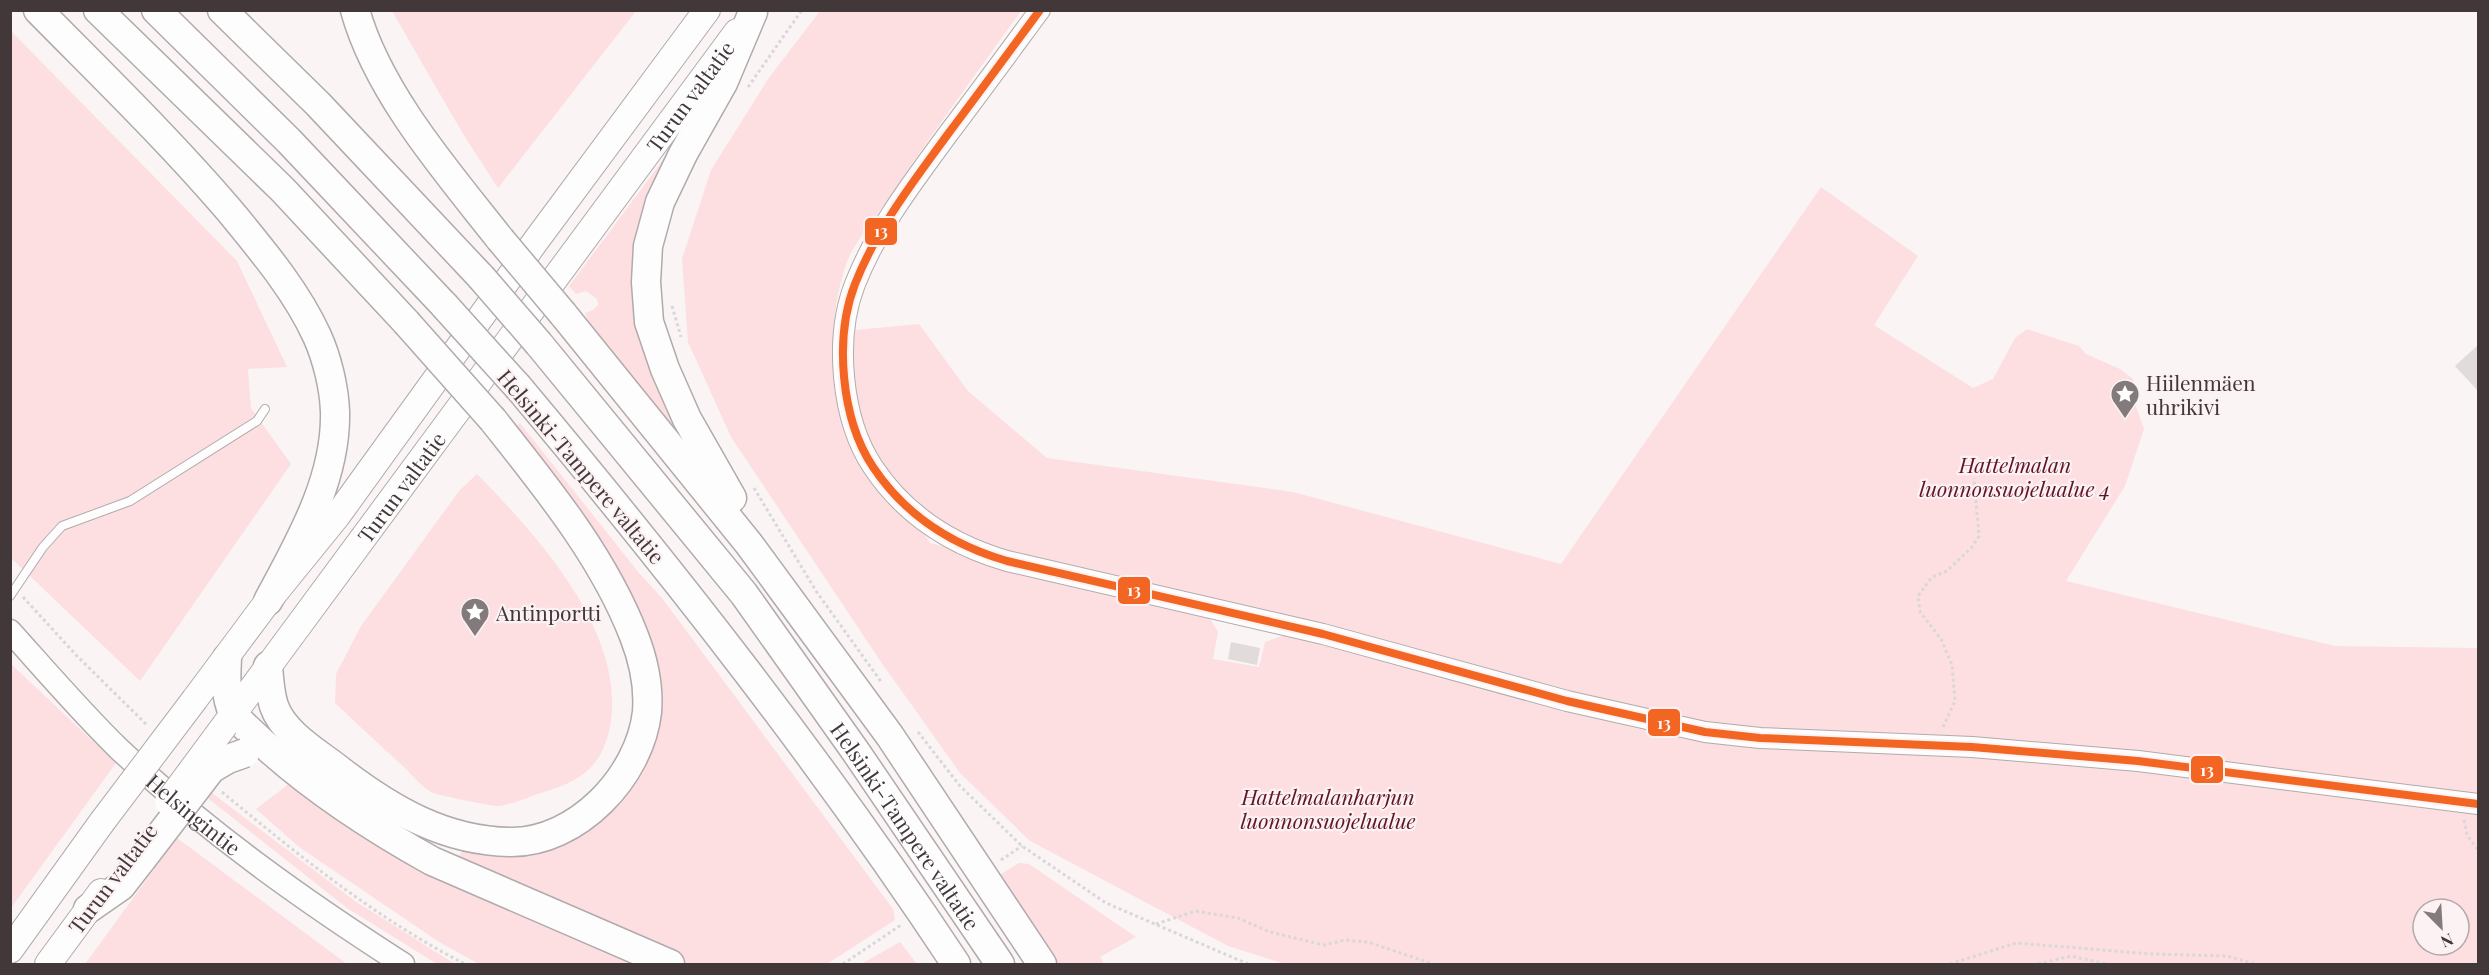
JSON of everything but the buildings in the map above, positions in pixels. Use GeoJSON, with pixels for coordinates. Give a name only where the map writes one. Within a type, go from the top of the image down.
{"type":"FeatureCollection","features":[{"type":"Feature","properties":{"kind":"highway"},"geometry":{"type":"LineString","coordinates":[[38,10],[214,193],[272,264],[317,337],[328,369],[335,410],[332,450],[324,480],[306,528],[268,601]]}},
{"type":"Feature","properties":{"kind":"highway"},"geometry":{"type":"LineString","coordinates":[[98,10],[283,190],[494,420],[548,489],[615,594],[634,636],[641,656],[645,680],[646,714],[638,746],[629,767],[598,804],[574,823],[552,833],[512,842],[470,838],[420,821],[383,803],[296,736],[275,708],[268,666]]}},
{"type":"Feature","properties":{"kind":"highway","name":"Helsinki-Tampere valtatie"},"geometry":{"type":"LineString","coordinates":[[156,10],[289,141],[519,388],[710,622],[824,775],[956,964]]}},
{"type":"Feature","properties":{"kind":"highway","name":"Helsinki-Tampere valtatie"},"geometry":{"type":"LineString","coordinates":[[222,10],[318,104],[481,277],[539,344],[744,594],[856,752],[1000,964]]}},
{"type":"Feature","properties":{"kind":"highway"},"geometry":{"type":"LineString","coordinates":[[355,10],[378,67],[431,152],[749,544],[890,736],[1042,964]]}},
{"type":"Feature","properties":{"kind":"highway","name":"Turun valtatie"},"geometry":{"type":"LineString","coordinates":[[13,944],[268,601],[337,516],[534,242],[707,10]]}},
{"type":"Feature","properties":{"kind":"highway"},"geometry":{"type":"LineString","coordinates":[[749,544],[742,514],[692,429],[665,369],[649,322],[646,282],[648,246],[660,202],[683,154],[723,83],[753,11]]}},
{"type":"Feature","properties":{"kind":"highway","name":"Turun valtatie"},"geometry":{"type":"LineString","coordinates":[[137,855],[268,666],[753,11]]}},
{"type":"Feature","properties":{"kind":"highway"},"geometry":{"type":"LineString","coordinates":[[227,658],[229,720],[350,811],[432,861],[670,964]]}},
{"type":"Feature","properties":{"kind":"highway"},"geometry":{"type":"LineString","coordinates":[[88,909],[121,886],[137,855],[211,769],[228,759],[245,753],[284,760]]}},
{"type":"Feature","properties":{"kind":"highway","name":"Turun valtatie"},"geometry":{"type":"LineString","coordinates":[[48,964],[88,909]]}},
{"type":"Feature","properties":{"kind":"main road","name":"Helsingintie"},"geometry":{"type":"LineString","coordinates":[[10,631],[95,724],[197,818],[322,912],[403,964]]}},
{"type":"Feature","properties":{"kind":"street"},"geometry":{"type":"LineString","coordinates":[[1040,10],[886,220],[855,285],[847,318],[844,352],[845,389],[850,418],[861,448],[890,492],[923,521],[952,541],[980,554],[1007,561],[1323,634],[1631,717],[1705,732],[1751,737],[1934,745],[2138,761],[2470,803]]}},
{"type":"Feature","properties":{"kind":"lane"},"geometry":{"type":"LineString","coordinates":[[10,596],[43,547],[62,526],[130,501],[257,421],[266,409]]}},
{"type":"Feature","properties":{"kind":"path"},"geometry":{"type":"LineString","coordinates":[[742,95],[802,10]]}},
{"type":"Feature","properties":{"kind":"path"},"geometry":{"type":"LineString","coordinates":[[671,300],[682,342]]}},
{"type":"Feature","properties":{"kind":"path"},"geometry":{"type":"LineString","coordinates":[[1934,745],[1955,701],[1952,665],[1941,639],[1920,612],[1918,596],[1932,577],[1947,571],[1972,547],[1979,536],[1974,478]]}},
{"type":"Feature","properties":{"kind":"path"},"geometry":{"type":"LineString","coordinates":[[751,483],[816,591],[883,684]]}},
{"type":"Feature","properties":{"kind":"path"},"geometry":{"type":"LineString","coordinates":[[916,731],[960,786],[1022,846],[1106,903],[1248,964]]}},
{"type":"Feature","properties":{"kind":"path"},"geometry":{"type":"LineString","coordinates":[[2470,803],[2467,835],[2478,850]]}},
{"type":"Feature","properties":{"kind":"path"},"geometry":{"type":"LineString","coordinates":[[999,861],[1022,846]]}},
{"type":"Feature","properties":{"kind":"path"},"geometry":{"type":"LineString","coordinates":[[1156,924],[1196,911],[1238,918],[1270,932],[1324,945],[1345,940],[1368,942],[1433,964]]}},
{"type":"Feature","properties":{"kind":"path"},"geometry":{"type":"LineString","coordinates":[[843,964],[901,925]]}},
{"type":"Feature","properties":{"kind":"path"},"geometry":{"type":"LineString","coordinates":[[1950,964],[2016,943],[2152,954],[2227,956],[2255,964]]}},
{"type":"Feature","properties":{"kind":"path"},"geometry":{"type":"LineString","coordinates":[[2038,964],[2071,956],[2106,964]]}},
{"type":"Feature","properties":{"kind":"green space"},"geometry":{"type":"Polygon","coordinates":[[[392,11],[636,11],[498,188],[463,134],[392,11]]]}},
{"type":"Feature","properties":{"kind":"green space","name":"Hattelmalanharjun luonnonsuojelualue"},"geometry":{"type":"Polygon","coordinates":[[[820,11],[1021,11],[854,248],[840,285],[836,308],[833,333],[835,383],[839,408],[854,454],[868,478],[881,494],[926,536],[930,543],[946,547],[978,562],[1209,617],[1218,632],[1213,659],[1259,667],[1265,642],[1285,635],[1631,727],[1707,742],[2063,763],[2478,813],[2478,964],[1285,964],[1228,946],[1030,841],[960,773],[881,662],[731,437],[688,342],[682,259],[711,170],[768,79],[820,11]]]}},
{"type":"Feature","properties":{"kind":"green space"},"geometry":{"type":"Polygon","coordinates":[[[10,30],[237,261],[287,367],[248,369],[251,408],[291,464],[140,681],[11,558],[10,30]]]}},
{"type":"Feature","properties":{"kind":"green space"},"geometry":{"type":"Polygon","coordinates":[[[666,156],[669,160],[645,228],[690,450],[595,339],[585,313],[598,305],[597,299],[586,291],[576,294],[569,286],[666,156]]]}},
{"type":"Feature","properties":{"kind":"green space","name":"Hattelmalan luonnonsuojelualue 4"},"geometry":{"type":"Polygon","coordinates":[[[1821,187],[1918,256],[1874,325],[1973,388],[1993,379],[2015,338],[2027,329],[2079,346],[2086,354],[2120,369],[2133,379],[2134,401],[2144,429],[2125,486],[2066,581],[2335,646],[2478,648],[2478,796],[2211,761],[2035,742],[1918,734],[1796,732],[1709,724],[1634,708],[1307,622],[1023,557],[994,547],[941,521],[899,486],[882,463],[868,438],[857,408],[853,389],[855,330],[919,324],[968,391],[1047,458],[1293,492],[1561,564],[1821,187]]]}},
{"type":"Feature","properties":{"kind":"green space"},"geometry":{"type":"Polygon","coordinates":[[[520,423],[639,573],[662,598],[893,909],[895,920],[827,964],[688,964],[643,942],[456,862],[465,846],[600,817],[654,678],[512,430],[520,423]]]}},
{"type":"Feature","properties":{"kind":"green space"},"geometry":{"type":"Polygon","coordinates":[[[477,474],[525,525],[571,586],[590,619],[604,652],[611,687],[611,721],[608,736],[597,760],[589,769],[569,783],[514,803],[498,806],[431,792],[335,703],[336,674],[361,626],[459,491],[477,474]]]}},
{"type":"Feature","properties":{"kind":"green space"},"geometry":{"type":"Polygon","coordinates":[[[11,664],[116,763],[11,908],[11,664]]]}},
{"type":"Feature","properties":{"kind":"green space"},"geometry":{"type":"Polygon","coordinates":[[[290,783],[637,964],[479,964],[439,942],[299,847],[256,809],[290,783]]]}},
{"type":"Feature","properties":{"kind":"green space"},"geometry":{"type":"Polygon","coordinates":[[[208,790],[355,901],[455,964],[437,964],[347,908],[205,796],[208,790]]]}},
{"type":"Feature","properties":{"kind":"green space"},"geometry":{"type":"Polygon","coordinates":[[[177,838],[347,964],[85,964],[177,838]]]}},
{"type":"Feature","properties":{"kind":"green space"},"geometry":{"type":"Polygon","coordinates":[[[1019,863],[1029,864],[1136,937],[1100,957],[1104,964],[1055,964],[998,876],[1019,863]]]}},
{"type":"Feature","properties":{"kind":"green space"},"geometry":{"type":"Polygon","coordinates":[[[900,942],[917,964],[861,964],[900,942]]]}},
{"type":"Feature","properties":{"kind":"transit line","name":"13"},"geometry":{"type":"LineString","coordinates":[[1040,10],[897,206],[864,263],[848,305],[844,329],[844,378],[854,426],[862,448],[873,467],[900,500],[915,514],[949,537],[1007,561],[1323,634],[1567,701],[1705,732],[1760,738],[1972,747],[2138,761],[2478,804]]}},
{"type":"Feature","properties":{"kind":"place","name":"Hiilenmäen uhrikivi"},"geometry":{"type":"Point","coordinates":[2125,420]}},
{"type":"Feature","properties":{"kind":"place","name":"Antinportti"},"geometry":{"type":"Point","coordinates":[475,638]}}]}
